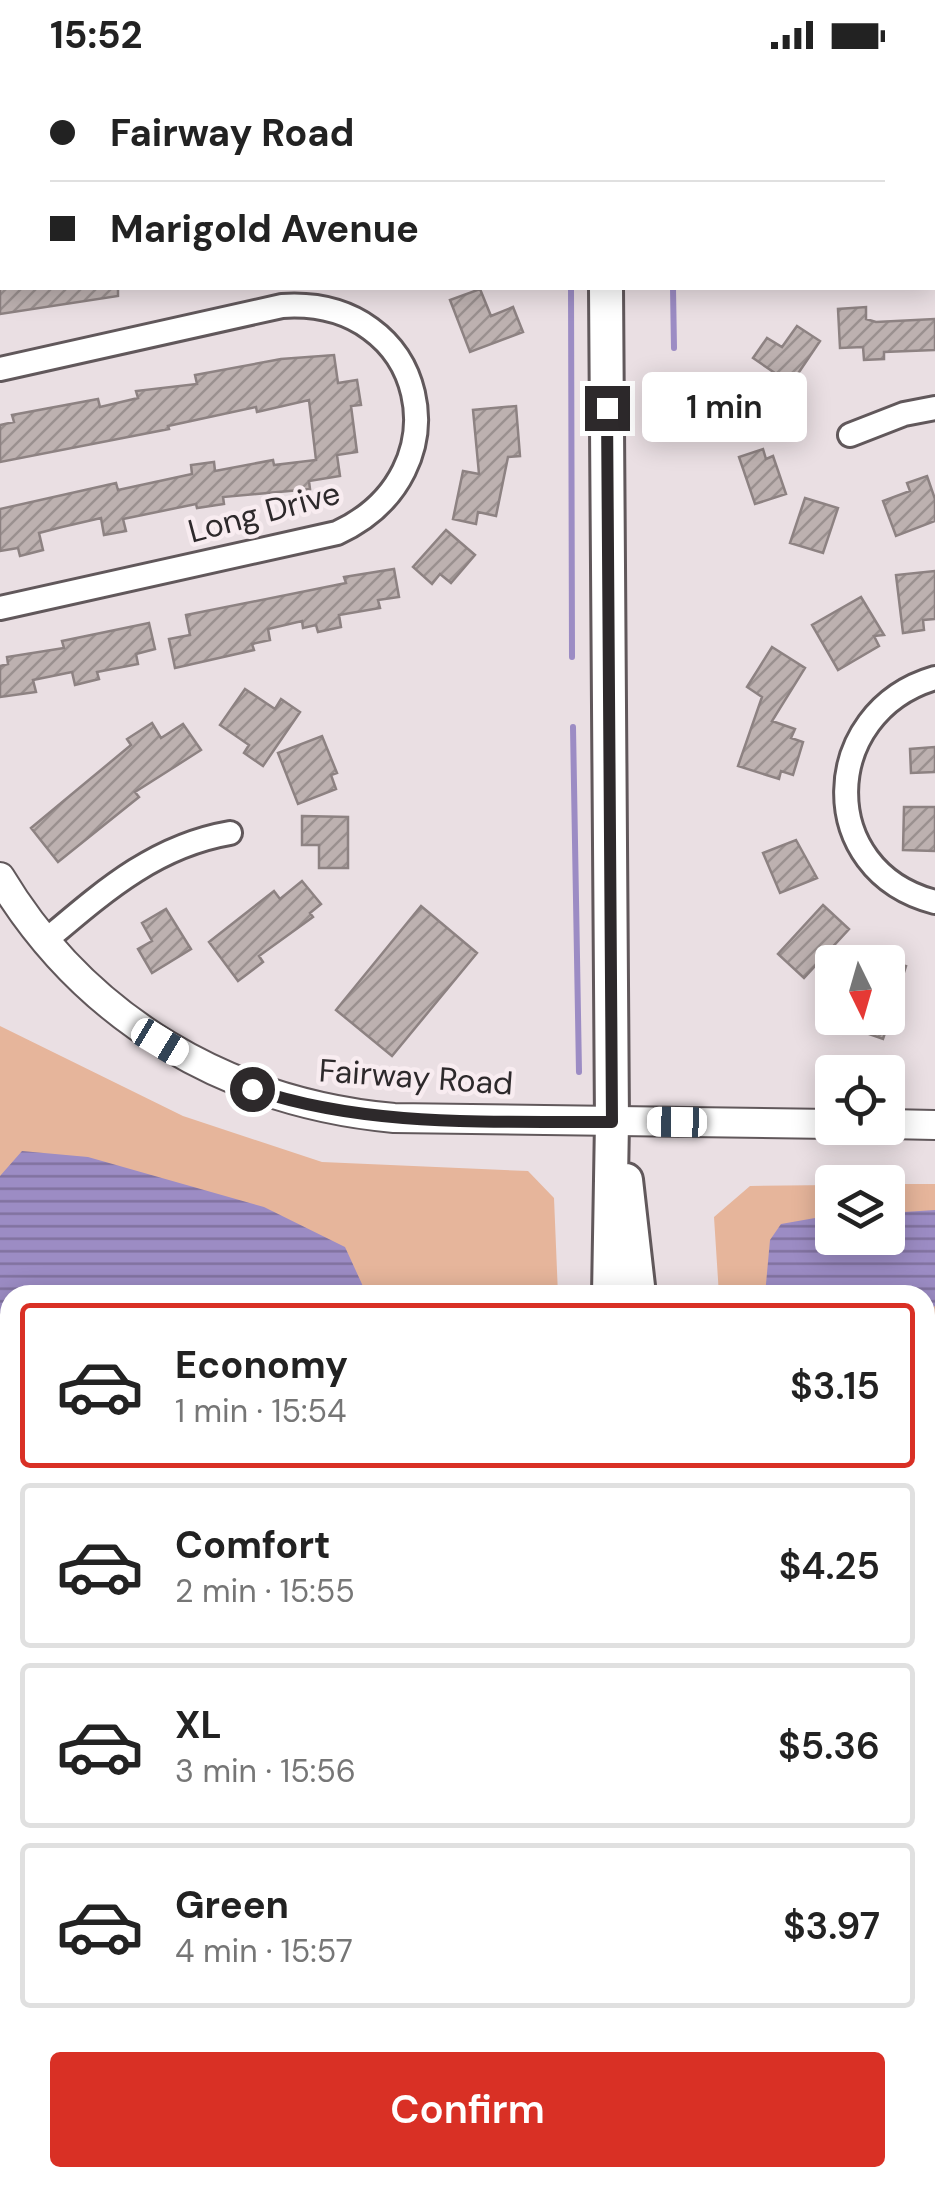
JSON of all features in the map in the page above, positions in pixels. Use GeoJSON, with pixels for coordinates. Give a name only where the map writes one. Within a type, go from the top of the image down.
{"type":"FeatureCollection","features":[{"type":"Feature","properties":{"kind":"main road"},"geometry":{"type":"LineString","coordinates":[[606,290],[612,1122],[609,1285]]}},
{"type":"Feature","properties":{"kind":"main road"},"geometry":{"type":"LineString","coordinates":[[612,1122],[625,1168],[639,1285]]}},
{"type":"Feature","properties":{"kind":"street","name":"Long Drive"},"geometry":{"type":"LineString","coordinates":[[0,370],[282,306],[317,306],[351,316],[380,336],[410,378],[417,414],[412,452],[396,486],[370,514],[337,533],[0,608]]}},
{"type":"Feature","properties":{"kind":"street"},"geometry":{"type":"LineString","coordinates":[[850,435],[904,414],[935,408]]}},
{"type":"Feature","properties":{"kind":"street"},"geometry":{"type":"LineString","coordinates":[[935,678],[900,693],[862,731],[848,765],[845,800],[853,832],[878,869],[900,887],[935,902]]}},
{"type":"Feature","properties":{"kind":"street"},"geometry":{"type":"LineString","coordinates":[[44,941],[152,859],[199,839],[230,833]]}},
{"type":"Feature","properties":{"kind":"street","name":"Fairway Road"},"geometry":{"type":"LineString","coordinates":[[0,877],[44,941],[102,1000],[160,1042],[222,1077],[277,1098],[328,1110],[394,1118],[815,1124]]}},
{"type":"Feature","properties":{"kind":"street"},"geometry":{"type":"LineString","coordinates":[[905,1124],[935,1125]]}},
{"type":"Feature","properties":{"kind":"shaded area"},"geometry":{"type":"Polygon","coordinates":[[[0,1026],[183,1116],[322,1162],[528,1171],[554,1198],[558,1285],[0,1285],[0,1026]]]}},
{"type":"Feature","properties":{"kind":"shaded area"},"geometry":{"type":"Polygon","coordinates":[[[22,1151],[88,1157],[264,1207],[345,1247],[362,1285],[0,1285],[0,1176],[22,1151]]]}},
{"type":"Feature","properties":{"kind":"shaded area"},"geometry":{"type":"Polygon","coordinates":[[[905,1184],[935,1184],[935,1285],[718,1285],[714,1217],[750,1186],[815,1185],[815,1255],[905,1255],[905,1184]]]}},
{"type":"Feature","properties":{"kind":"shaded area"},"geometry":{"type":"Polygon","coordinates":[[[935,1210],[935,1285],[766,1285],[770,1240],[781,1224],[815,1218],[815,1255],[905,1255],[905,1212],[935,1210]]]}},
{"type":"Feature","properties":{"kind":"building"},"geometry":{"type":"Polygon","coordinates":[[[0,290],[118,290],[118,296],[0,314],[0,290]]]}},
{"type":"Feature","properties":{"kind":"building"},"geometry":{"type":"Polygon","coordinates":[[[480,290],[491,316],[513,307],[523,332],[470,352],[450,300],[480,290]]]}},
{"type":"Feature","properties":{"kind":"building"},"geometry":{"type":"Polygon","coordinates":[[[866,307],[866,319],[876,322],[935,319],[935,350],[884,352],[884,359],[864,360],[863,347],[840,348],[838,309],[866,307]]]}},
{"type":"Feature","properties":{"kind":"building"},"geometry":{"type":"Polygon","coordinates":[[[797,326],[820,341],[791,384],[753,358],[767,338],[782,347],[797,326]]]}},
{"type":"Feature","properties":{"kind":"building"},"geometry":{"type":"Polygon","coordinates":[[[334,355],[338,383],[357,380],[361,405],[351,406],[357,452],[337,455],[340,476],[309,481],[310,489],[223,497],[224,504],[197,508],[196,504],[123,519],[126,531],[104,535],[101,518],[39,533],[43,550],[20,556],[18,548],[0,551],[0,509],[116,483],[118,490],[192,474],[191,465],[214,462],[215,471],[273,460],[274,465],[316,460],[309,400],[257,412],[256,407],[168,426],[169,429],[0,462],[0,425],[14,422],[12,415],[98,399],[100,407],[138,398],[136,391],[197,384],[195,375],[281,359],[334,355]]]}},
{"type":"Feature","properties":{"kind":"building"},"geometry":{"type":"Polygon","coordinates":[[[516,406],[520,456],[508,457],[496,516],[478,512],[476,524],[453,519],[463,471],[479,474],[473,410],[516,406]]]}},
{"type":"Feature","properties":{"kind":"building"},"geometry":{"type":"Polygon","coordinates":[[[763,449],[766,459],[773,456],[786,494],[755,504],[739,457],[763,449]]]}},
{"type":"Feature","properties":{"kind":"building"},"geometry":{"type":"Polygon","coordinates":[[[927,476],[935,499],[935,521],[896,536],[883,501],[910,491],[907,483],[927,476]]]}},
{"type":"Feature","properties":{"kind":"building"},"geometry":{"type":"Polygon","coordinates":[[[805,498],[838,508],[823,553],[790,543],[805,498]]]}},
{"type":"Feature","properties":{"kind":"building"},"geometry":{"type":"Polygon","coordinates":[[[446,530],[475,555],[451,583],[440,574],[432,584],[413,567],[446,530]]]}},
{"type":"Feature","properties":{"kind":"building"},"geometry":{"type":"Polygon","coordinates":[[[394,569],[399,597],[378,600],[380,608],[339,615],[341,627],[318,632],[316,625],[303,628],[302,621],[268,629],[270,640],[252,644],[254,650],[175,668],[169,639],[190,635],[186,615],[346,583],[344,577],[394,569]]]}},
{"type":"Feature","properties":{"kind":"building"},"geometry":{"type":"Polygon","coordinates":[[[935,571],[935,619],[923,620],[924,630],[903,633],[896,575],[935,571]]]}},
{"type":"Feature","properties":{"kind":"building"},"geometry":{"type":"Polygon","coordinates":[[[861,597],[884,635],[874,636],[879,646],[838,670],[812,625],[861,597]]]}},
{"type":"Feature","properties":{"kind":"building"},"geometry":{"type":"Polygon","coordinates":[[[149,623],[155,649],[136,654],[138,664],[97,672],[99,679],[75,685],[72,672],[33,680],[36,692],[0,697],[0,666],[8,664],[7,657],[64,648],[62,641],[149,623]]]}},
{"type":"Feature","properties":{"kind":"building"},"geometry":{"type":"Polygon","coordinates":[[[772,647],[805,668],[772,721],[795,729],[791,738],[803,742],[793,775],[781,771],[779,779],[738,766],[762,697],[747,687],[772,647]]]}},
{"type":"Feature","properties":{"kind":"building"},"geometry":{"type":"Polygon","coordinates":[[[245,689],[275,709],[281,699],[300,712],[263,766],[244,753],[249,745],[220,725],[245,689]]]}},
{"type":"Feature","properties":{"kind":"building"},"geometry":{"type":"Polygon","coordinates":[[[152,723],[161,738],[183,724],[201,750],[135,792],[139,797],[58,862],[31,828],[131,745],[127,739],[152,723]]]}},
{"type":"Feature","properties":{"kind":"building"},"geometry":{"type":"Polygon","coordinates":[[[322,736],[337,773],[331,775],[336,789],[298,804],[278,753],[322,736]]]}},
{"type":"Feature","properties":{"kind":"building"},"geometry":{"type":"Polygon","coordinates":[[[935,747],[935,772],[911,773],[910,749],[935,747]]]}},
{"type":"Feature","properties":{"kind":"building"},"geometry":{"type":"Polygon","coordinates":[[[904,807],[935,807],[935,851],[903,850],[904,807]]]}},
{"type":"Feature","properties":{"kind":"building"},"geometry":{"type":"Polygon","coordinates":[[[302,816],[348,817],[348,868],[319,868],[319,845],[302,845],[302,816]]]}},
{"type":"Feature","properties":{"kind":"building"},"geometry":{"type":"Polygon","coordinates":[[[796,840],[817,878],[780,893],[763,853],[796,840]]]}},
{"type":"Feature","properties":{"kind":"building"},"geometry":{"type":"Polygon","coordinates":[[[302,881],[321,904],[310,913],[313,917],[259,956],[263,962],[238,981],[209,942],[274,891],[280,899],[302,881]]]}},
{"type":"Feature","properties":{"kind":"building"},"geometry":{"type":"Polygon","coordinates":[[[823,905],[849,929],[834,945],[815,945],[815,966],[804,978],[778,954],[823,905]]]}},
{"type":"Feature","properties":{"kind":"building"},"geometry":{"type":"Polygon","coordinates":[[[421,906],[477,953],[392,1056],[336,1010],[421,906]]]}},
{"type":"Feature","properties":{"kind":"building"},"geometry":{"type":"Polygon","coordinates":[[[166,909],[191,949],[152,973],[138,949],[152,941],[142,923],[166,909]]]}},
{"type":"Feature","properties":{"kind":"waterway"},"geometry":{"type":"LineString","coordinates":[[571,290],[572,657]]}},
{"type":"Feature","properties":{"kind":"waterway"},"geometry":{"type":"LineString","coordinates":[[673,290],[674,348]]}},
{"type":"Feature","properties":{"kind":"waterway"},"geometry":{"type":"LineString","coordinates":[[573,727],[579,1072]]}},
{"type":"Feature","properties":{"kind":"route"},"geometry":{"type":"LineString","coordinates":[[252,1089],[358,1115],[430,1120],[612,1122],[607,408]]}}]}
